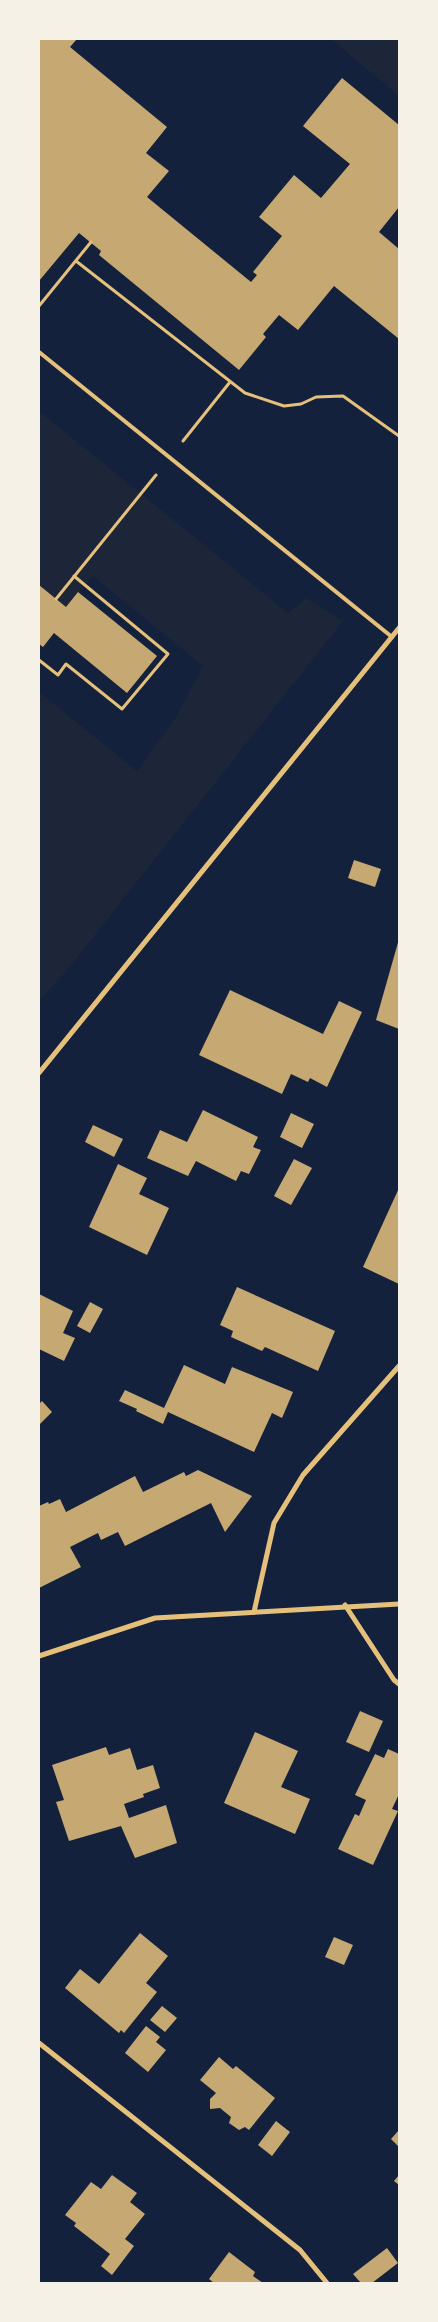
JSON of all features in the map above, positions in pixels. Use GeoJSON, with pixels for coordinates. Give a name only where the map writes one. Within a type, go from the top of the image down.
{"type":"FeatureCollection","features":[{"type":"Feature","properties":{"kind":"street"},"geometry":{"type":"LineString","coordinates":[[39,1073],[399,628]]}},
{"type":"Feature","properties":{"kind":"street"},"geometry":{"type":"LineString","coordinates":[[254,1612],[274,1523],[303,1475],[399,1366]]}},
{"type":"Feature","properties":{"kind":"street"},"geometry":{"type":"LineString","coordinates":[[39,1656],[155,1618],[345,1605],[399,1604]]}},
{"type":"Feature","properties":{"kind":"street"},"geometry":{"type":"LineString","coordinates":[[345,1605],[394,1680],[399,1684]]}},
{"type":"Feature","properties":{"kind":"street"},"geometry":{"type":"LineString","coordinates":[[39,2043],[300,2250],[327,2283]]}},
{"type":"Feature","properties":{"kind":"lane"},"geometry":{"type":"LineString","coordinates":[[39,352],[392,637]]}},
{"type":"Feature","properties":{"kind":"path"},"geometry":{"type":"LineString","coordinates":[[39,306],[91,242]]}},
{"type":"Feature","properties":{"kind":"path"},"geometry":{"type":"LineString","coordinates":[[76,261],[245,393],[284,406],[301,404],[316,397],[343,396],[399,436]]}},
{"type":"Feature","properties":{"kind":"path"},"geometry":{"type":"LineString","coordinates":[[56,599],[230,382]]}},
{"type":"Feature","properties":{"kind":"path"},"geometry":{"type":"LineString","coordinates":[[39,660],[58,676],[66,664],[122,709],[168,654],[74,576]]}},
{"type":"Feature","properties":{"kind":"shaded area"},"geometry":{"type":"Polygon","coordinates":[[[331,39],[399,39],[399,96],[331,39]]]}},
{"type":"Feature","properties":{"kind":"shaded area"},"geometry":{"type":"Polygon","coordinates":[[[39,411],[288,613],[306,598],[343,621],[68,969],[39,1001],[39,692],[137,771],[176,717],[203,666],[93,576],[66,607],[39,585],[39,411]]]}},
{"type":"Feature","properties":{"kind":"building"},"geometry":{"type":"Polygon","coordinates":[[[39,39],[77,39],[70,47],[167,127],[146,153],[169,171],[147,197],[251,282],[257,275],[253,272],[282,236],[259,217],[294,175],[321,198],[350,164],[303,126],[342,78],[399,125],[399,207],[379,232],[399,249],[399,339],[334,286],[298,330],[279,315],[263,334],[266,337],[239,370],[99,255],[101,251],[79,233],[39,281],[39,39]]]}},
{"type":"Feature","properties":{"kind":"building"},"geometry":{"type":"Polygon","coordinates":[[[39,585],[66,607],[78,592],[157,656],[127,693],[54,633],[43,647],[39,644],[39,585]]]}},
{"type":"Feature","properties":{"kind":"building"},"geometry":{"type":"Polygon","coordinates":[[[354,860],[381,869],[375,887],[348,878],[354,860]]]}},
{"type":"Feature","properties":{"kind":"building"},"geometry":{"type":"Polygon","coordinates":[[[399,939],[399,1029],[376,1020],[399,939]]]}},
{"type":"Feature","properties":{"kind":"building"},"geometry":{"type":"Polygon","coordinates":[[[230,990],[323,1034],[339,1001],[362,1012],[327,1087],[310,1078],[308,1082],[291,1074],[282,1094],[199,1055],[230,990]]]}},
{"type":"Feature","properties":{"kind":"building"},"geometry":{"type":"Polygon","coordinates":[[[203,1110],[258,1137],[253,1147],[261,1150],[249,1174],[241,1171],[236,1181],[196,1161],[188,1176],[147,1158],[160,1130],[187,1142],[203,1110]]]}},
{"type":"Feature","properties":{"kind":"building"},"geometry":{"type":"Polygon","coordinates":[[[291,1113],[314,1124],[302,1148],[280,1137],[291,1113]]]}},
{"type":"Feature","properties":{"kind":"building"},"geometry":{"type":"Polygon","coordinates":[[[93,1125],[123,1139],[114,1157],[85,1142],[93,1125]]]}},
{"type":"Feature","properties":{"kind":"building"},"geometry":{"type":"Polygon","coordinates":[[[294,1159],[312,1168],[291,1205],[274,1196],[294,1159]]]}},
{"type":"Feature","properties":{"kind":"building"},"geometry":{"type":"Polygon","coordinates":[[[118,1164],[147,1178],[139,1194],[169,1208],[147,1255],[89,1227],[118,1164]]]}},
{"type":"Feature","properties":{"kind":"building"},"geometry":{"type":"Polygon","coordinates":[[[399,1188],[399,1284],[363,1267],[399,1188]]]}},
{"type":"Feature","properties":{"kind":"building"},"geometry":{"type":"Polygon","coordinates":[[[237,1287],[335,1331],[318,1371],[265,1347],[262,1351],[231,1337],[233,1331],[220,1325],[237,1287]]]}},
{"type":"Feature","properties":{"kind":"building"},"geometry":{"type":"Polygon","coordinates":[[[39,1294],[73,1311],[63,1333],[75,1338],[64,1361],[39,1349],[39,1294]]]}},
{"type":"Feature","properties":{"kind":"building"},"geometry":{"type":"Polygon","coordinates":[[[90,1302],[103,1309],[90,1333],[77,1326],[90,1302]]]}},
{"type":"Feature","properties":{"kind":"building"},"geometry":{"type":"Polygon","coordinates":[[[184,1365],[225,1384],[232,1367],[293,1392],[282,1418],[272,1413],[254,1452],[168,1412],[163,1424],[119,1401],[125,1390],[164,1408],[184,1365]]]}},
{"type":"Feature","properties":{"kind":"building"},"geometry":{"type":"Polygon","coordinates":[[[42,1401],[52,1412],[39,1425],[39,1404],[42,1401]]]}},
{"type":"Feature","properties":{"kind":"building"},"geometry":{"type":"Polygon","coordinates":[[[198,1470],[252,1496],[225,1532],[211,1503],[125,1546],[118,1532],[101,1540],[98,1533],[70,1547],[81,1567],[39,1588],[39,1506],[60,1499],[66,1512],[135,1476],[143,1492],[184,1472],[186,1476],[198,1470]]]}},
{"type":"Feature","properties":{"kind":"building"},"geometry":{"type":"Polygon","coordinates":[[[360,1711],[383,1721],[369,1752],[346,1742],[360,1711]]]}},
{"type":"Feature","properties":{"kind":"building"},"geometry":{"type":"Polygon","coordinates":[[[255,1732],[298,1751],[281,1787],[310,1799],[295,1834],[224,1803],[255,1732]]]}},
{"type":"Feature","properties":{"kind":"building"},"geometry":{"type":"Polygon","coordinates":[[[106,1747],[109,1755],[130,1748],[137,1770],[153,1765],[160,1788],[143,1794],[144,1797],[124,1804],[129,1818],[166,1805],[177,1843],[135,1858],[121,1826],[69,1841],[56,1802],[64,1800],[52,1765],[106,1747]]]}},
{"type":"Feature","properties":{"kind":"building"},"geometry":{"type":"Polygon","coordinates":[[[388,1749],[399,1754],[399,1794],[392,1809],[398,1811],[373,1865],[338,1849],[355,1814],[359,1816],[366,1800],[355,1795],[375,1754],[384,1758],[388,1749]]]}},
{"type":"Feature","properties":{"kind":"building"},"geometry":{"type":"Polygon","coordinates":[[[140,1933],[168,1956],[146,1983],[157,1992],[124,2033],[121,2030],[119,2033],[65,1988],[80,1969],[99,1984],[140,1933]]]}},
{"type":"Feature","properties":{"kind":"building"},"geometry":{"type":"Polygon","coordinates":[[[334,1937],[353,1945],[344,1965],[325,1957],[334,1937]]]}},
{"type":"Feature","properties":{"kind":"building"},"geometry":{"type":"Polygon","coordinates":[[[162,2006],[177,2018],[165,2032],[150,2020],[162,2006]]]}},
{"type":"Feature","properties":{"kind":"building"},"geometry":{"type":"Polygon","coordinates":[[[146,2026],[160,2037],[156,2042],[166,2050],[148,2072],[125,2053],[146,2026]]]}},
{"type":"Feature","properties":{"kind":"building"},"geometry":{"type":"Polygon","coordinates":[[[219,2057],[233,2069],[236,2066],[275,2098],[249,2130],[245,2127],[239,2130],[229,2123],[231,2117],[220,2108],[210,2109],[210,2099],[216,2093],[200,2080],[219,2057]]]}},
{"type":"Feature","properties":{"kind":"building"},"geometry":{"type":"Polygon","coordinates":[[[276,2121],[290,2132],[272,2156],[258,2145],[276,2121]]]}},
{"type":"Feature","properties":{"kind":"building"},"geometry":{"type":"Polygon","coordinates":[[[399,2130],[399,2147],[391,2139],[399,2130]]]}},
{"type":"Feature","properties":{"kind":"building"},"geometry":{"type":"Polygon","coordinates":[[[112,2175],[137,2193],[130,2202],[145,2214],[125,2239],[134,2246],[112,2275],[101,2266],[110,2254],[74,2226],[76,2223],[65,2215],[91,2182],[101,2189],[112,2175]]]}},
{"type":"Feature","properties":{"kind":"building"},"geometry":{"type":"Polygon","coordinates":[[[399,2175],[399,2185],[394,2181],[399,2175]]]}},
{"type":"Feature","properties":{"kind":"building"},"geometry":{"type":"Polygon","coordinates":[[[387,2248],[398,2263],[372,2283],[361,2283],[353,2274],[387,2248]]]}},
{"type":"Feature","properties":{"kind":"building"},"geometry":{"type":"Polygon","coordinates":[[[229,2252],[255,2272],[253,2276],[263,2283],[214,2283],[209,2279],[229,2252]]]}}]}
